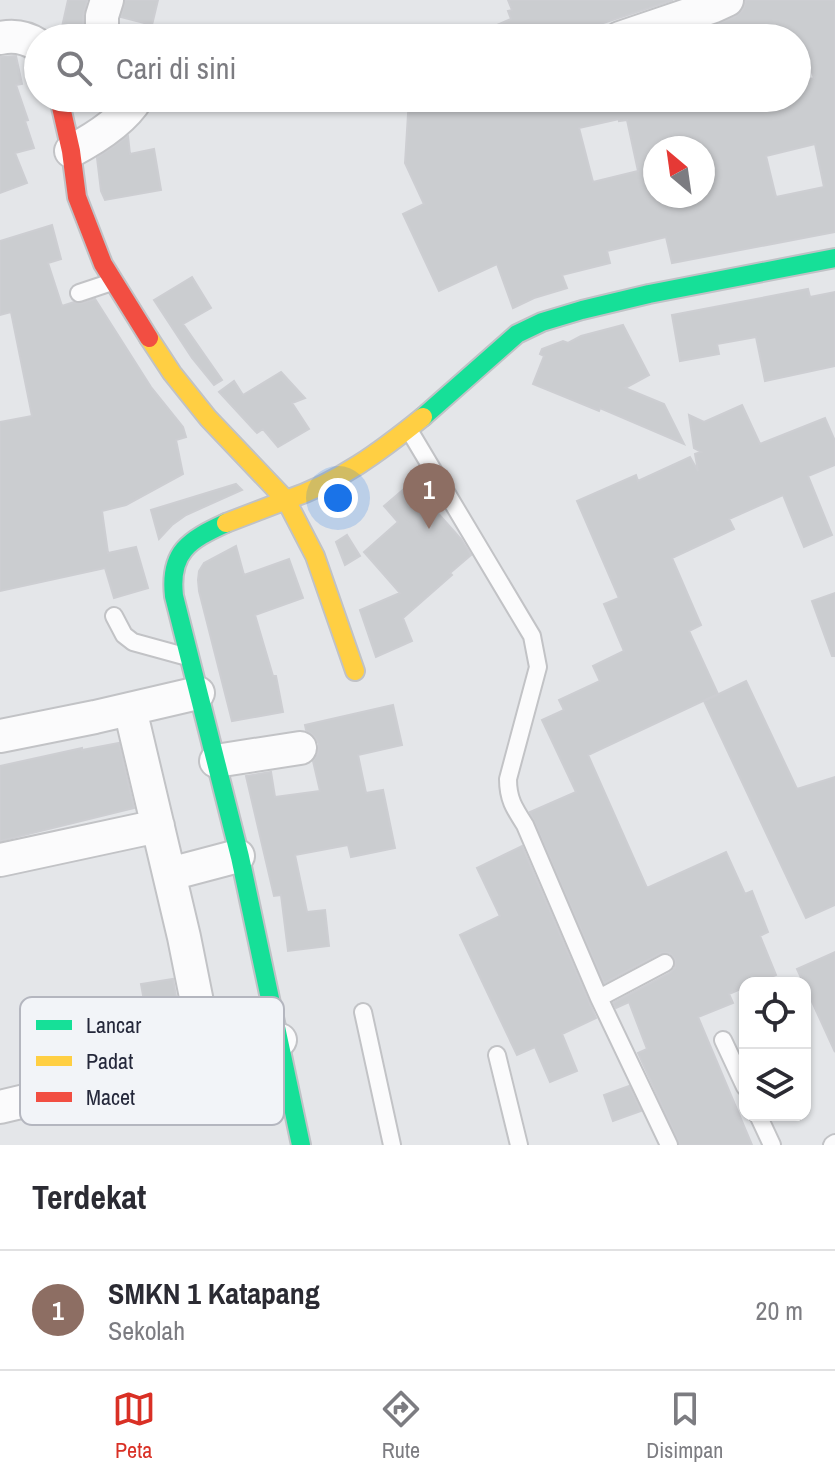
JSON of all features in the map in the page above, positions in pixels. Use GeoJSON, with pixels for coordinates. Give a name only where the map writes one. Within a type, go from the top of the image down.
{"type":"FeatureCollection","features":[{"type":"Feature","properties":{"kind":"street"},"geometry":{"type":"LineString","coordinates":[[102,24],[107,0]]}},
{"type":"Feature","properties":{"kind":"street"},"geometry":{"type":"LineString","coordinates":[[661,24],[727,0]]}},
{"type":"Feature","properties":{"kind":"street"},"geometry":{"type":"LineString","coordinates":[[0,38],[24,38]]}},
{"type":"Feature","properties":{"kind":"street"},"geometry":{"type":"LineString","coordinates":[[62,112],[77,197],[103,264],[172,373],[208,418],[286,500],[315,556],[355,671]]}},
{"type":"Feature","properties":{"kind":"street"},"geometry":{"type":"LineString","coordinates":[[71,151],[126,112]]}},
{"type":"Feature","properties":{"kind":"street"},"geometry":{"type":"LineString","coordinates":[[270,997],[174,596],[172,576],[180,551],[202,533],[318,489],[361,464],[409,429],[517,334],[541,322],[565,313],[654,292],[835,258]]}},
{"type":"Feature","properties":{"kind":"street"},"geometry":{"type":"LineString","coordinates":[[0,736],[198,693]]}},
{"type":"Feature","properties":{"kind":"street"},"geometry":{"type":"LineString","coordinates":[[130,709],[196,997]]}},
{"type":"Feature","properties":{"kind":"street"},"geometry":{"type":"LineString","coordinates":[[216,761],[300,748]]}},
{"type":"Feature","properties":{"kind":"street"},"geometry":{"type":"LineString","coordinates":[[0,860],[158,826]]}},
{"type":"Feature","properties":{"kind":"street"},"geometry":{"type":"LineString","coordinates":[[170,874],[238,856]]}},
{"type":"Feature","properties":{"kind":"street"},"geometry":{"type":"LineString","coordinates":[[284,1060],[301,1145]]}},
{"type":"Feature","properties":{"kind":"street"},"geometry":{"type":"LineString","coordinates":[[0,1107],[20,1102]]}},
{"type":"Feature","properties":{"kind":"lane"},"geometry":{"type":"LineString","coordinates":[[79,293],[113,282]]}},
{"type":"Feature","properties":{"kind":"lane"},"geometry":{"type":"LineString","coordinates":[[409,429],[532,636],[538,667],[508,779],[508,793],[525,825],[599,998],[669,1145]]}},
{"type":"Feature","properties":{"kind":"lane"},"geometry":{"type":"LineString","coordinates":[[114,616],[124,635],[133,642],[189,657]]}},
{"type":"Feature","properties":{"kind":"lane"},"geometry":{"type":"LineString","coordinates":[[599,998],[665,963]]}},
{"type":"Feature","properties":{"kind":"lane"},"geometry":{"type":"LineString","coordinates":[[363,1012],[392,1145]]}},
{"type":"Feature","properties":{"kind":"lane"},"geometry":{"type":"LineString","coordinates":[[723,1040],[739,1074]]}},
{"type":"Feature","properties":{"kind":"lane"},"geometry":{"type":"LineString","coordinates":[[497,1055],[519,1145]]}},
{"type":"Feature","properties":{"kind":"lane"},"geometry":{"type":"LineString","coordinates":[[761,1121],[772,1145]]}},
{"type":"Feature","properties":{"kind":"building"},"geometry":{"type":"Polygon","coordinates":[[[68,0],[87,0],[83,24],[63,24],[68,0]]]}},
{"type":"Feature","properties":{"kind":"building"},"geometry":{"type":"Polygon","coordinates":[[[125,0],[158,0],[152,24],[121,17],[125,0]]]}},
{"type":"Feature","properties":{"kind":"building"},"geometry":{"type":"Polygon","coordinates":[[[508,0],[673,0],[600,24],[499,24],[511,19],[508,11],[512,10],[508,0]]]}},
{"type":"Feature","properties":{"kind":"building"},"geometry":{"type":"Polygon","coordinates":[[[746,0],[835,0],[835,232],[672,263],[666,237],[607,251],[610,263],[562,275],[567,288],[513,308],[497,264],[439,291],[403,214],[424,204],[405,163],[408,112],[811,112],[811,79],[814,78],[811,70],[811,24],[716,24],[735,17],[743,10],[746,0]],[[627,120],[579,128],[593,182],[638,171],[627,120]],[[815,144],[766,156],[776,197],[824,187],[815,144]]]}},
{"type":"Feature","properties":{"kind":"building"},"geometry":{"type":"Polygon","coordinates":[[[16,56],[22,84],[16,85],[34,148],[15,153],[27,183],[0,193],[0,57],[16,56]]]}},
{"type":"Feature","properties":{"kind":"building"},"geometry":{"type":"Polygon","coordinates":[[[128,136],[130,154],[154,149],[161,190],[105,200],[97,158],[128,136]]]}},
{"type":"Feature","properties":{"kind":"building"},"geometry":{"type":"Polygon","coordinates":[[[52,225],[61,259],[48,263],[62,306],[95,299],[151,387],[183,427],[186,437],[176,440],[183,474],[126,505],[102,511],[108,553],[136,547],[148,588],[114,598],[105,568],[0,591],[0,422],[32,416],[11,312],[0,315],[0,241],[52,225]]]}},
{"type":"Feature","properties":{"kind":"building"},"geometry":{"type":"Polygon","coordinates":[[[192,277],[211,308],[183,324],[222,380],[214,385],[192,358],[154,300],[192,277]]]}},
{"type":"Feature","properties":{"kind":"building"},"geometry":{"type":"Polygon","coordinates":[[[808,289],[810,297],[835,292],[835,366],[765,381],[756,337],[717,344],[719,354],[680,361],[672,315],[808,289]]]}},
{"type":"Feature","properties":{"kind":"building"},"geometry":{"type":"Polygon","coordinates":[[[623,325],[649,375],[625,388],[664,404],[684,444],[600,408],[599,411],[533,384],[544,356],[540,354],[542,349],[623,325]]]}},
{"type":"Feature","properties":{"kind":"building"},"geometry":{"type":"Polygon","coordinates":[[[281,372],[305,398],[292,403],[309,429],[278,447],[263,429],[257,433],[219,392],[234,381],[243,395],[281,372]]]}},
{"type":"Feature","properties":{"kind":"building"},"geometry":{"type":"Polygon","coordinates":[[[742,405],[760,444],[825,418],[835,441],[835,465],[808,476],[832,535],[804,547],[783,495],[729,519],[734,529],[672,558],[701,625],[689,631],[718,694],[588,755],[647,888],[726,852],[745,894],[752,891],[768,932],[760,936],[776,975],[739,977],[739,990],[729,994],[733,1003],[698,1017],[739,1114],[739,1121],[742,1121],[752,1145],[680,1145],[638,1053],[647,1049],[629,1002],[616,1008],[613,1003],[670,973],[675,968],[675,959],[670,953],[661,953],[604,983],[530,812],[576,792],[542,720],[564,710],[559,700],[600,681],[593,666],[624,651],[604,604],[619,598],[577,501],[636,475],[638,481],[690,457],[698,471],[695,454],[701,452],[694,448],[689,415],[704,422],[742,405]]]}},
{"type":"Feature","properties":{"kind":"building"},"geometry":{"type":"Polygon","coordinates":[[[411,483],[461,539],[471,555],[403,618],[412,641],[376,657],[360,610],[400,593],[364,552],[398,522],[384,506],[411,483]]]}},
{"type":"Feature","properties":{"kind":"building"},"geometry":{"type":"Polygon","coordinates":[[[236,484],[242,490],[186,515],[159,539],[151,510],[236,484]]]}},
{"type":"Feature","properties":{"kind":"building"},"geometry":{"type":"Polygon","coordinates":[[[347,535],[360,556],[345,565],[336,542],[347,535]]]}},
{"type":"Feature","properties":{"kind":"building"},"geometry":{"type":"Polygon","coordinates":[[[236,546],[244,575],[289,559],[303,598],[255,615],[273,676],[276,676],[283,712],[232,721],[198,580],[204,563],[236,546]]]}},
{"type":"Feature","properties":{"kind":"building"},"geometry":{"type":"Polygon","coordinates":[[[835,593],[835,656],[832,656],[812,601],[835,593]]]}},
{"type":"Feature","properties":{"kind":"building"},"geometry":{"type":"Polygon","coordinates":[[[746,681],[797,789],[835,777],[835,905],[806,918],[704,701],[746,681]]]}},
{"type":"Feature","properties":{"kind":"building"},"geometry":{"type":"Polygon","coordinates":[[[393,705],[402,745],[358,755],[366,793],[383,790],[395,848],[351,857],[348,845],[295,855],[307,912],[325,910],[329,946],[288,951],[281,895],[274,896],[246,776],[271,772],[275,797],[320,791],[313,761],[319,744],[305,725],[393,705]]]}},
{"type":"Feature","properties":{"kind":"building"},"geometry":{"type":"Polygon","coordinates":[[[119,743],[134,808],[0,841],[0,766],[119,743]]]}},
{"type":"Feature","properties":{"kind":"building"},"geometry":{"type":"Polygon","coordinates":[[[522,846],[596,1018],[562,1034],[577,1071],[550,1082],[535,1047],[517,1055],[460,935],[500,916],[477,868],[522,846]]]}},
{"type":"Feature","properties":{"kind":"building"},"geometry":{"type":"Polygon","coordinates":[[[835,952],[835,1052],[811,1000],[811,977],[801,977],[797,969],[835,952]]]}},
{"type":"Feature","properties":{"kind":"building"},"geometry":{"type":"Polygon","coordinates":[[[173,979],[176,997],[143,997],[141,984],[173,979]]]}},
{"type":"Feature","properties":{"kind":"building"},"geometry":{"type":"Polygon","coordinates":[[[629,1086],[641,1111],[613,1121],[604,1095],[629,1086]]]}},
{"type":"Feature","properties":{"kind":"traffic: fast"},"geometry":{"type":"LineString","coordinates":[[423,417],[517,334],[542,322],[649,294],[835,258]]}},
{"type":"Feature","properties":{"kind":"traffic: fast"},"geometry":{"type":"LineString","coordinates":[[226,523],[202,535],[184,549],[175,568],[174,596],[240,857],[270,997]]}},
{"type":"Feature","properties":{"kind":"traffic: fast"},"geometry":{"type":"LineString","coordinates":[[284,1065],[301,1145]]}},
{"type":"Feature","properties":{"kind":"traffic: slow"},"geometry":{"type":"LineString","coordinates":[[149,338],[208,418],[286,500],[323,485],[358,465],[423,417]]}},
{"type":"Feature","properties":{"kind":"traffic: slow"},"geometry":{"type":"LineString","coordinates":[[226,523],[286,500],[315,556],[355,671]]}},
{"type":"Feature","properties":{"kind":"traffic: jam"},"geometry":{"type":"LineString","coordinates":[[62,112],[77,197],[103,264],[149,338]]}},
{"type":"Feature","properties":{"kind":"place","name":"SMKN 1 Katapang"},"geometry":{"type":"Point","coordinates":[429,529]}}]}
